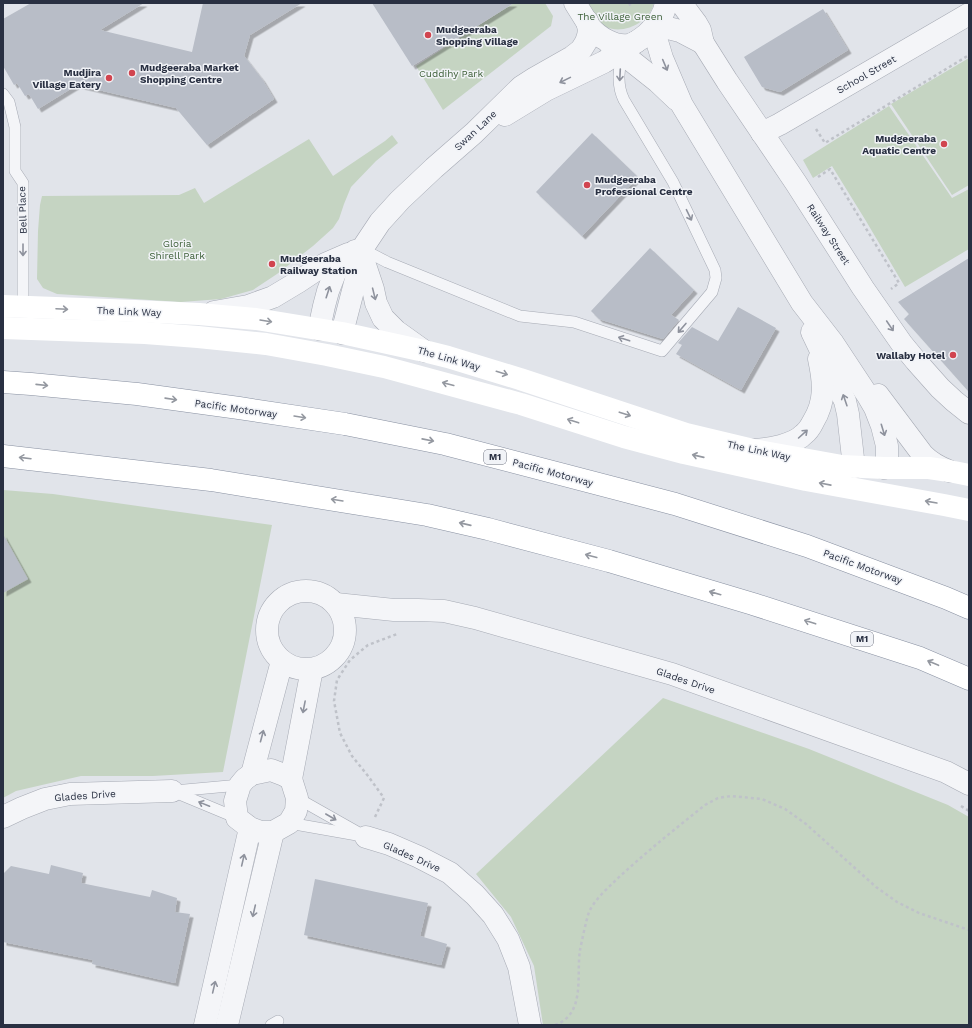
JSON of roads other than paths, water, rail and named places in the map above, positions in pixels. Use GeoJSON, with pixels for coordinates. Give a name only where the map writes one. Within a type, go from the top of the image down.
{"type":"FeatureCollection","features":[{"type":"Feature","properties":{"kind":"main road","name":"The Link Way"},"geometry":{"type":"LineString","coordinates":[[11,306],[199,314],[256,319],[342,333],[424,351],[520,379],[686,434],[753,450],[828,464],[884,468]]}},
{"type":"Feature","properties":{"kind":"main road"},"geometry":{"type":"LineString","coordinates":[[11,306],[9,328],[198,336],[254,342],[327,355],[384,367],[514,402],[624,437],[676,451],[806,480],[944,504],[969,510]]}},
{"type":"Feature","properties":{"kind":"main road"},"geometry":{"type":"LineString","coordinates":[[319,330],[327,355]]}},
{"type":"Feature","properties":{"kind":"main road"},"geometry":{"type":"LineString","coordinates":[[327,355],[342,333]]}},
{"type":"Feature","properties":{"kind":"main road","name":"Pacific Motorway"},"geometry":{"type":"LineString","coordinates":[[3,382],[137,394],[239,408],[345,424],[445,444],[675,504],[807,546],[969,608]]}},
{"type":"Feature","properties":{"kind":"main road","name":"M1"},"geometry":{"type":"LineString","coordinates":[[3,456],[211,480],[427,515],[488,529],[609,561],[753,604],[920,658],[969,679]]}},
{"type":"Feature","properties":{"kind":"main road"},"geometry":{"type":"LineString","coordinates":[[854,467],[859,483],[864,491]]}},
{"type":"Feature","properties":{"kind":"main road"},"geometry":{"type":"LineString","coordinates":[[864,491],[884,468],[919,468],[959,473]]}},
{"type":"Feature","properties":{"kind":"street"},"geometry":{"type":"LineString","coordinates":[[575,3],[593,30],[612,42],[629,45],[627,50]]}},
{"type":"Feature","properties":{"kind":"street"},"geometry":{"type":"LineString","coordinates":[[474,133],[546,90],[627,50],[655,27],[663,13],[666,3]]}},
{"type":"Feature","properties":{"kind":"street","name":"Railway Street"},"geometry":{"type":"LineString","coordinates":[[682,3],[698,27],[703,43],[727,81],[902,344],[940,388],[969,413]]}},
{"type":"Feature","properties":{"kind":"street","name":"School Street"},"geometry":{"type":"LineString","coordinates":[[762,133],[969,14]]}},
{"type":"Feature","properties":{"kind":"street","name":"Swan Lane"},"geometry":{"type":"LineString","coordinates":[[342,333],[359,252],[380,222],[429,172],[474,133],[521,87],[572,57],[581,50],[588,36],[586,21]]}},
{"type":"Feature","properties":{"kind":"street"},"geometry":{"type":"LineString","coordinates":[[655,27],[680,31],[703,43]]}},
{"type":"Feature","properties":{"kind":"street"},"geometry":{"type":"LineString","coordinates":[[655,27],[662,58],[682,105],[802,303],[833,343],[872,387],[923,455],[937,466],[959,473]]}},
{"type":"Feature","properties":{"kind":"street"},"geometry":{"type":"LineString","coordinates":[[627,50],[682,105]]}},
{"type":"Feature","properties":{"kind":"street"},"geometry":{"type":"LineString","coordinates":[[199,314],[235,308],[266,300],[280,293],[331,261],[359,252],[373,289],[376,303],[383,318],[396,331],[424,351]]}},
{"type":"Feature","properties":{"kind":"street","name":"Swan Lane"},"geometry":{"type":"LineString","coordinates":[[319,330],[328,291],[335,274],[343,261],[359,252]]}},
{"type":"Feature","properties":{"kind":"street"},"geometry":{"type":"LineString","coordinates":[[753,450],[771,448],[797,439],[807,431],[819,411],[823,396],[822,377],[818,354],[802,303]]}},
{"type":"Feature","properties":{"kind":"street"},"geometry":{"type":"LineString","coordinates":[[808,324],[845,401],[848,414],[854,467]]}},
{"type":"Feature","properties":{"kind":"street"},"geometry":{"type":"LineString","coordinates":[[833,343],[868,396],[877,414],[887,446],[887,458],[884,468]]}},
{"type":"Feature","properties":{"kind":"street","name":"Glades Drive"},"geometry":{"type":"LineString","coordinates":[[282,661],[271,648],[267,633],[269,617],[278,603],[291,594],[307,591],[323,594],[336,604],[394,610],[444,611],[475,618],[672,674],[946,772],[969,784]]}},
{"type":"Feature","properties":{"kind":"street"},"geometry":{"type":"LineString","coordinates":[[205,1025],[244,823],[235,801],[246,779],[282,661],[296,668],[312,669],[325,664],[335,656],[343,644],[345,630],[343,617],[336,604]]}},
{"type":"Feature","properties":{"kind":"street","name":"Glades Drive"},"geometry":{"type":"LineString","coordinates":[[345,630],[394,610]]}},
{"type":"Feature","properties":{"kind":"street"},"geometry":{"type":"LineString","coordinates":[[227,1025],[281,827],[296,811],[294,788],[312,669]]}},
{"type":"Feature","properties":{"kind":"street","name":"Glades Drive"},"geometry":{"type":"LineString","coordinates":[[246,779],[270,770],[284,775],[294,788]]}},
{"type":"Feature","properties":{"kind":"street","name":"Glades Drive"},"geometry":{"type":"LineString","coordinates":[[3,817],[45,799],[70,794],[172,791]]}},
{"type":"Feature","properties":{"kind":"street","name":"Glades Drive"},"geometry":{"type":"LineString","coordinates":[[244,823],[261,832],[281,827]]}},
{"type":"Feature","properties":{"kind":"street","name":"Glades Drive"},"geometry":{"type":"LineString","coordinates":[[366,837],[389,844],[419,857],[450,874],[475,895],[493,915],[508,939],[519,967],[530,1025]]}},
{"type":"Feature","properties":{"kind":"lane"},"geometry":{"type":"LineString","coordinates":[[359,252],[520,316],[574,322],[662,351],[712,292],[716,278],[715,270],[673,182],[620,92],[621,64],[627,50]]}},
{"type":"Feature","properties":{"kind":"lane","name":"Bell Place"},"geometry":{"type":"LineString","coordinates":[[3,94],[9,102],[16,127],[15,171],[23,183],[11,306]]}},
{"type":"Feature","properties":{"kind":"lane","name":"Glades Drive"},"geometry":{"type":"LineString","coordinates":[[172,791],[246,779]]}},
{"type":"Feature","properties":{"kind":"lane","name":"Glades Drive"},"geometry":{"type":"LineString","coordinates":[[294,788],[366,837]]}},
{"type":"Feature","properties":{"kind":"lane","name":"Glades Drive"},"geometry":{"type":"LineString","coordinates":[[172,791],[244,823]]}},
{"type":"Feature","properties":{"kind":"lane","name":"Glades Drive"},"geometry":{"type":"LineString","coordinates":[[281,827],[366,837]]}},
{"type":"Feature","properties":{"kind":"place","name":"Mudgeeraba Shopping Village"},"geometry":{"type":"Point","coordinates":[428,35]}},
{"type":"Feature","properties":{"kind":"place","name":"Mudgeeraba Market Shopping Centre"},"geometry":{"type":"Point","coordinates":[132,73]}},
{"type":"Feature","properties":{"kind":"place","name":"Mudjira Village Eatery"},"geometry":{"type":"Point","coordinates":[109,78]}},
{"type":"Feature","properties":{"kind":"place","name":"Mudgeeraba Aquatic Centre"},"geometry":{"type":"Point","coordinates":[944,144]}},
{"type":"Feature","properties":{"kind":"place","name":"Mudgeeraba Professional Centre"},"geometry":{"type":"Point","coordinates":[587,185]}},
{"type":"Feature","properties":{"kind":"place","name":"Mudgeeraba Railway Station"},"geometry":{"type":"Point","coordinates":[272,264]}},
{"type":"Feature","properties":{"kind":"place","name":"Wallaby Hotel"},"geometry":{"type":"Point","coordinates":[953,355]}},
{"type":"Feature","properties":{"kind":"park label","name":"The Village Green"},"geometry":{"type":"Point","coordinates":[620,16]}},
{"type":"Feature","properties":{"kind":"park label","name":"Cuddihy Park"},"geometry":{"type":"Point","coordinates":[451,73]}},
{"type":"Feature","properties":{"kind":"park label","name":"Gloria Shirell Park"},"geometry":{"type":"Point","coordinates":[177,248]}}]}
